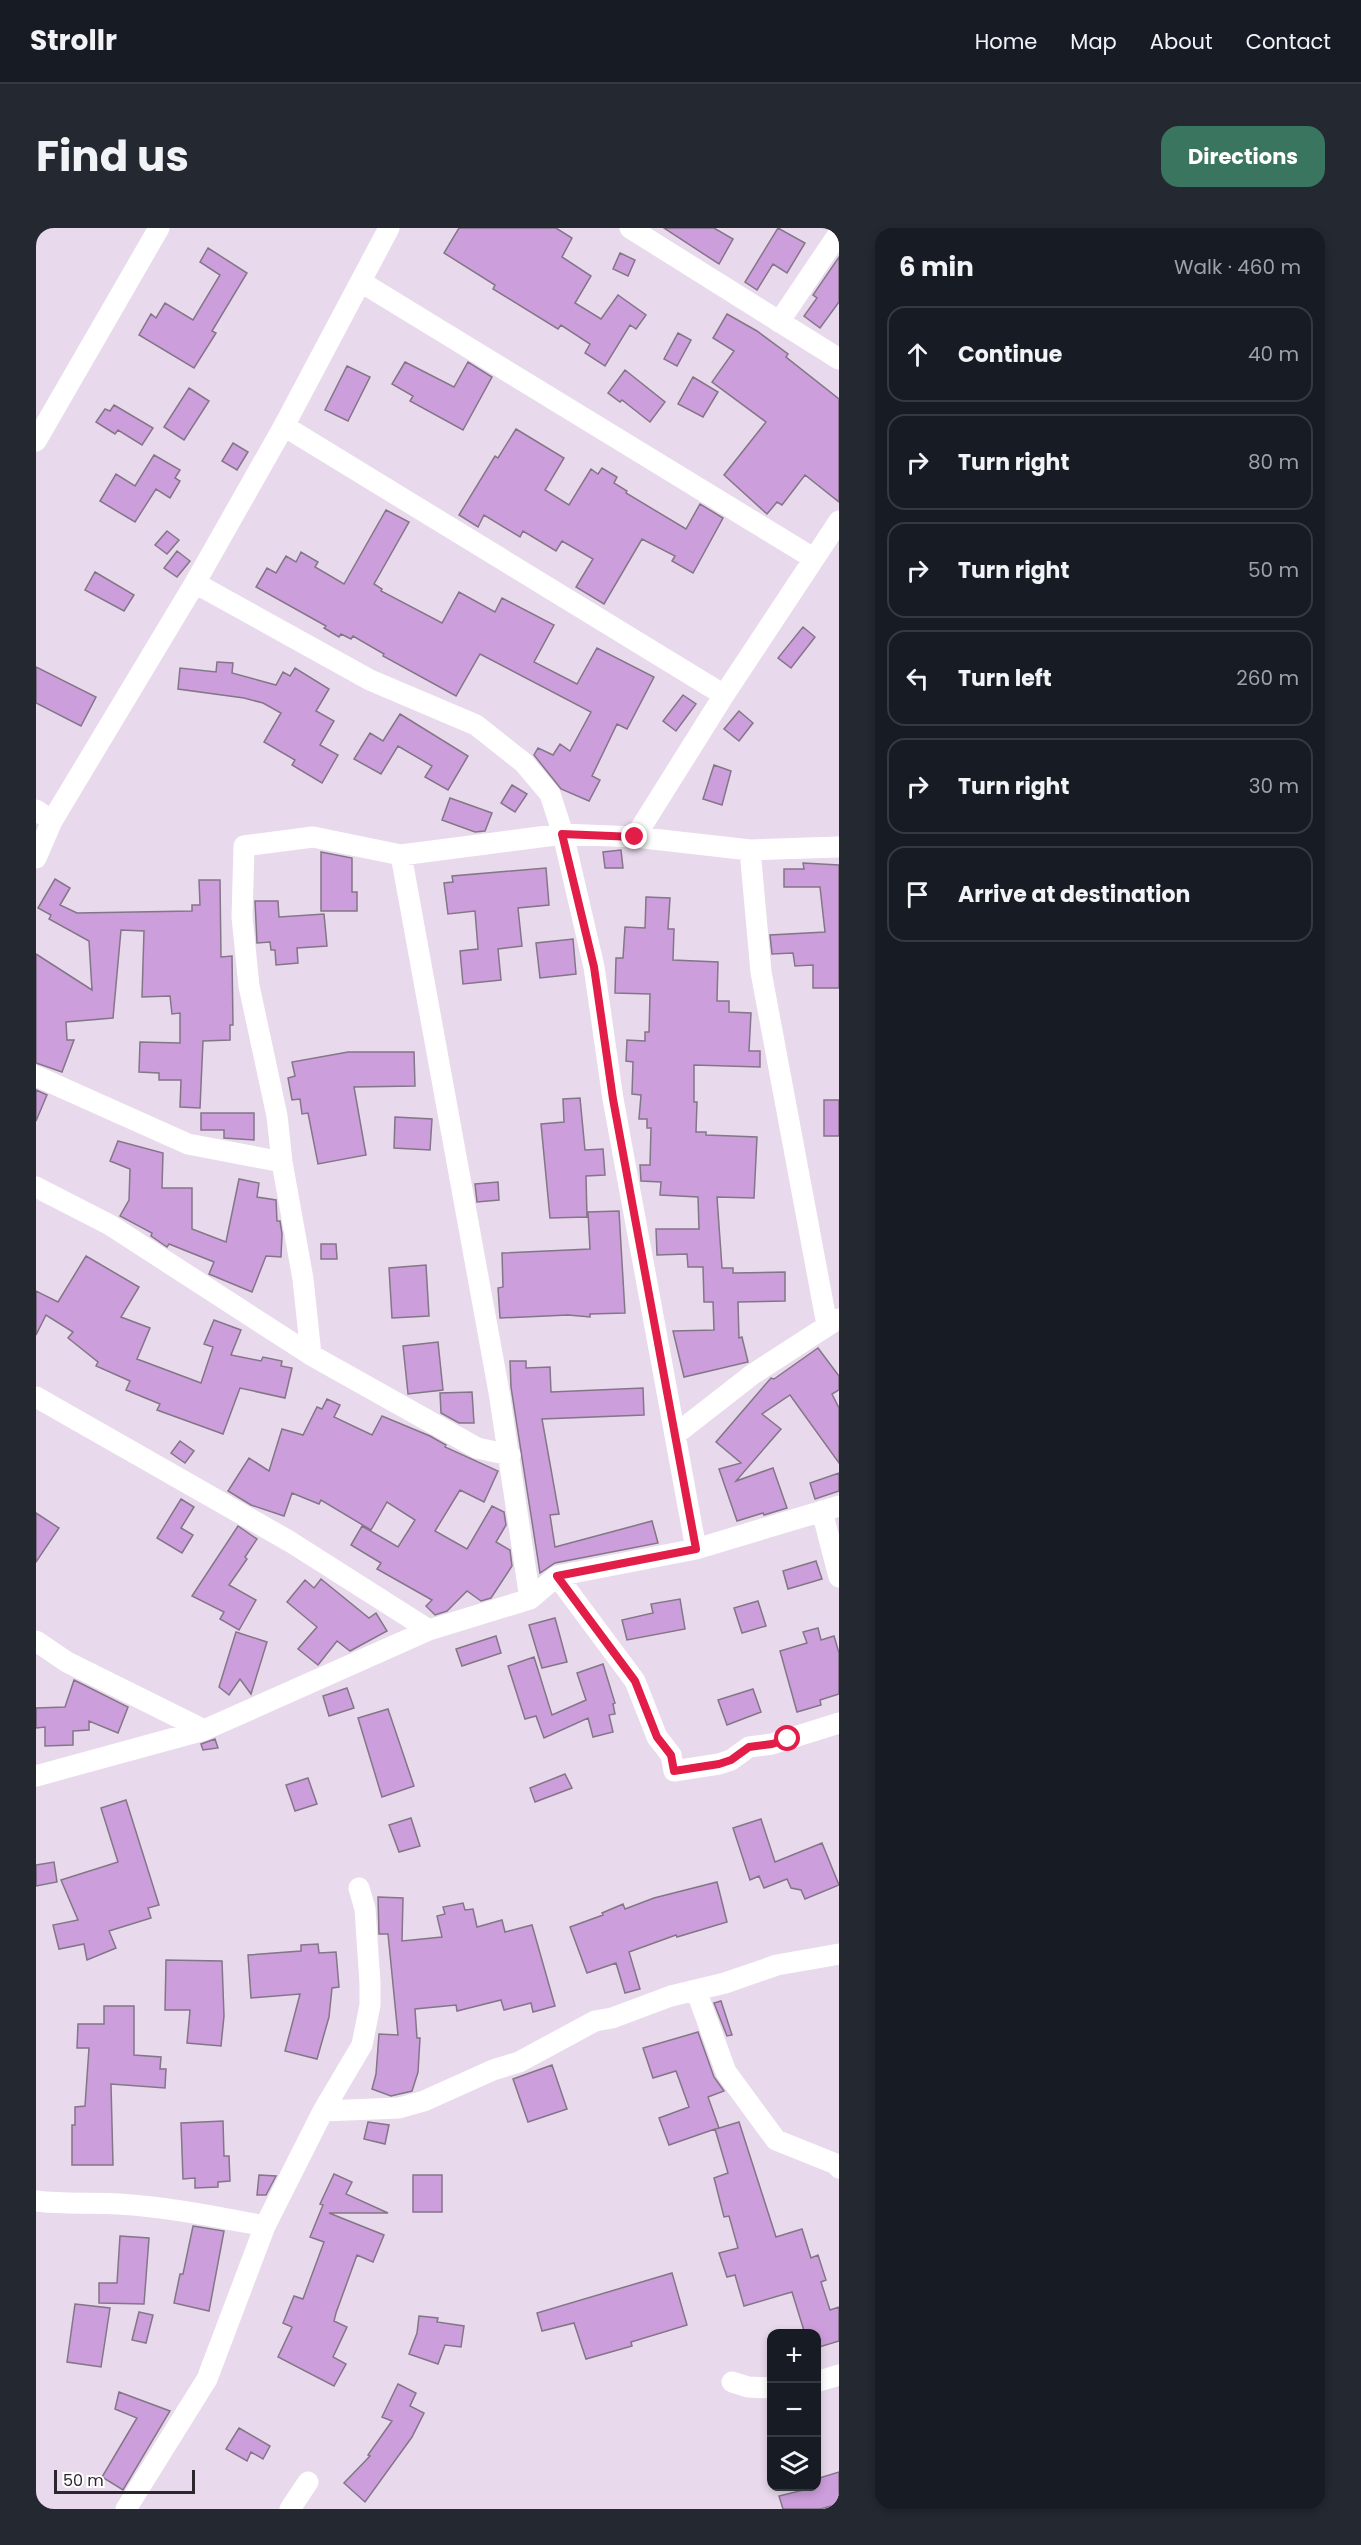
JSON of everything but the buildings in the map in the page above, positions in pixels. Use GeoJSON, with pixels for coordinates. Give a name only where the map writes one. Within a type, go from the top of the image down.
{"type":"FeatureCollection","features":[{"type":"Feature","properties":{"kind":"street"},"geometry":{"type":"LineString","coordinates":[[36,441],[159,228]]}},
{"type":"Feature","properties":{"kind":"street"},"geometry":{"type":"LineString","coordinates":[[36,858],[44,816],[195,583],[284,426],[389,228]]}},
{"type":"Feature","properties":{"kind":"street"},"geometry":{"type":"LineString","coordinates":[[630,228],[839,359]]}},
{"type":"Feature","properties":{"kind":"street"},"geometry":{"type":"LineString","coordinates":[[779,322],[839,233]]}},
{"type":"Feature","properties":{"kind":"street"},"geometry":{"type":"LineString","coordinates":[[361,282],[813,558]]}},
{"type":"Feature","properties":{"kind":"street"},"geometry":{"type":"LineString","coordinates":[[284,426],[724,695]]}},
{"type":"Feature","properties":{"kind":"street"},"geometry":{"type":"LineString","coordinates":[[635,837],[724,695],[839,521]]}},
{"type":"Feature","properties":{"kind":"street"},"geometry":{"type":"LineString","coordinates":[[195,583],[370,680],[476,725],[524,763],[550,794],[594,967],[613,1099],[696,1549]]}},
{"type":"Feature","properties":{"kind":"street"},"geometry":{"type":"LineString","coordinates":[[311,1355],[303,1280],[282,1162],[277,1116],[249,986],[242,917],[244,846],[313,837],[401,855],[562,834],[635,837],[750,850],[836,843]]}},
{"type":"Feature","properties":{"kind":"street"},"geometry":{"type":"LineString","coordinates":[[676,1434],[753,1374],[833,1322],[761,972],[750,850]]}},
{"type":"Feature","properties":{"kind":"street"},"geometry":{"type":"LineString","coordinates":[[401,855],[510,1455],[530,1599]]}},
{"type":"Feature","properties":{"kind":"street"},"geometry":{"type":"LineString","coordinates":[[36,1076],[188,1144],[282,1162]]}},
{"type":"Feature","properties":{"kind":"street"},"geometry":{"type":"LineString","coordinates":[[36,1187],[110,1226],[311,1355],[477,1449],[510,1455]]}},
{"type":"Feature","properties":{"kind":"street"},"geometry":{"type":"LineString","coordinates":[[36,1397],[290,1541],[429,1630]]}},
{"type":"Feature","properties":{"kind":"street"},"geometry":{"type":"LineString","coordinates":[[36,1776],[204,1730],[429,1630],[530,1599],[557,1576],[696,1549],[831,1508],[839,1577]]}},
{"type":"Feature","properties":{"kind":"street"},"geometry":{"type":"LineString","coordinates":[[557,1576],[635,1681],[657,1737],[671,1755],[674,1771],[719,1764],[731,1760],[749,1747],[772,1744],[839,1723]]}},
{"type":"Feature","properties":{"kind":"street"},"geometry":{"type":"LineString","coordinates":[[36,1641],[67,1662],[204,1730]]}},
{"type":"Feature","properties":{"kind":"street"},"geometry":{"type":"LineString","coordinates":[[126,2509],[207,2379],[265,2226],[323,2111],[362,2045],[370,2005],[365,1910],[358,1888]]}},
{"type":"Feature","properties":{"kind":"street"},"geometry":{"type":"LineString","coordinates":[[323,2111],[399,2108],[424,2101],[493,2070],[519,2062],[595,2021],[612,2018],[671,1996],[725,1983],[777,1965],[839,1954]]}},
{"type":"Feature","properties":{"kind":"street"},"geometry":{"type":"LineString","coordinates":[[696,1990],[726,2072],[776,2140],[836,2164],[839,2168]]}},
{"type":"Feature","properties":{"kind":"street"},"geometry":{"type":"LineString","coordinates":[[36,2200],[56,2204],[116,2203],[167,2208],[265,2226]]}},
{"type":"Feature","properties":{"kind":"street"},"geometry":{"type":"LineString","coordinates":[[821,2380],[839,2375]]}},
{"type":"Feature","properties":{"kind":"street"},"geometry":{"type":"LineString","coordinates":[[732,2382],[748,2387],[767,2388]]}},
{"type":"Feature","properties":{"kind":"street"},"geometry":{"type":"LineString","coordinates":[[290,2509],[308,2482]]}},
{"type":"Feature","properties":{"kind":"route"},"geometry":{"type":"LineString","coordinates":[[635,837],[562,834],[594,967],[613,1099],[696,1549],[557,1576],[635,1681],[657,1737],[671,1755],[674,1771],[719,1764],[731,1760],[749,1747],[788,1739]]}}]}
